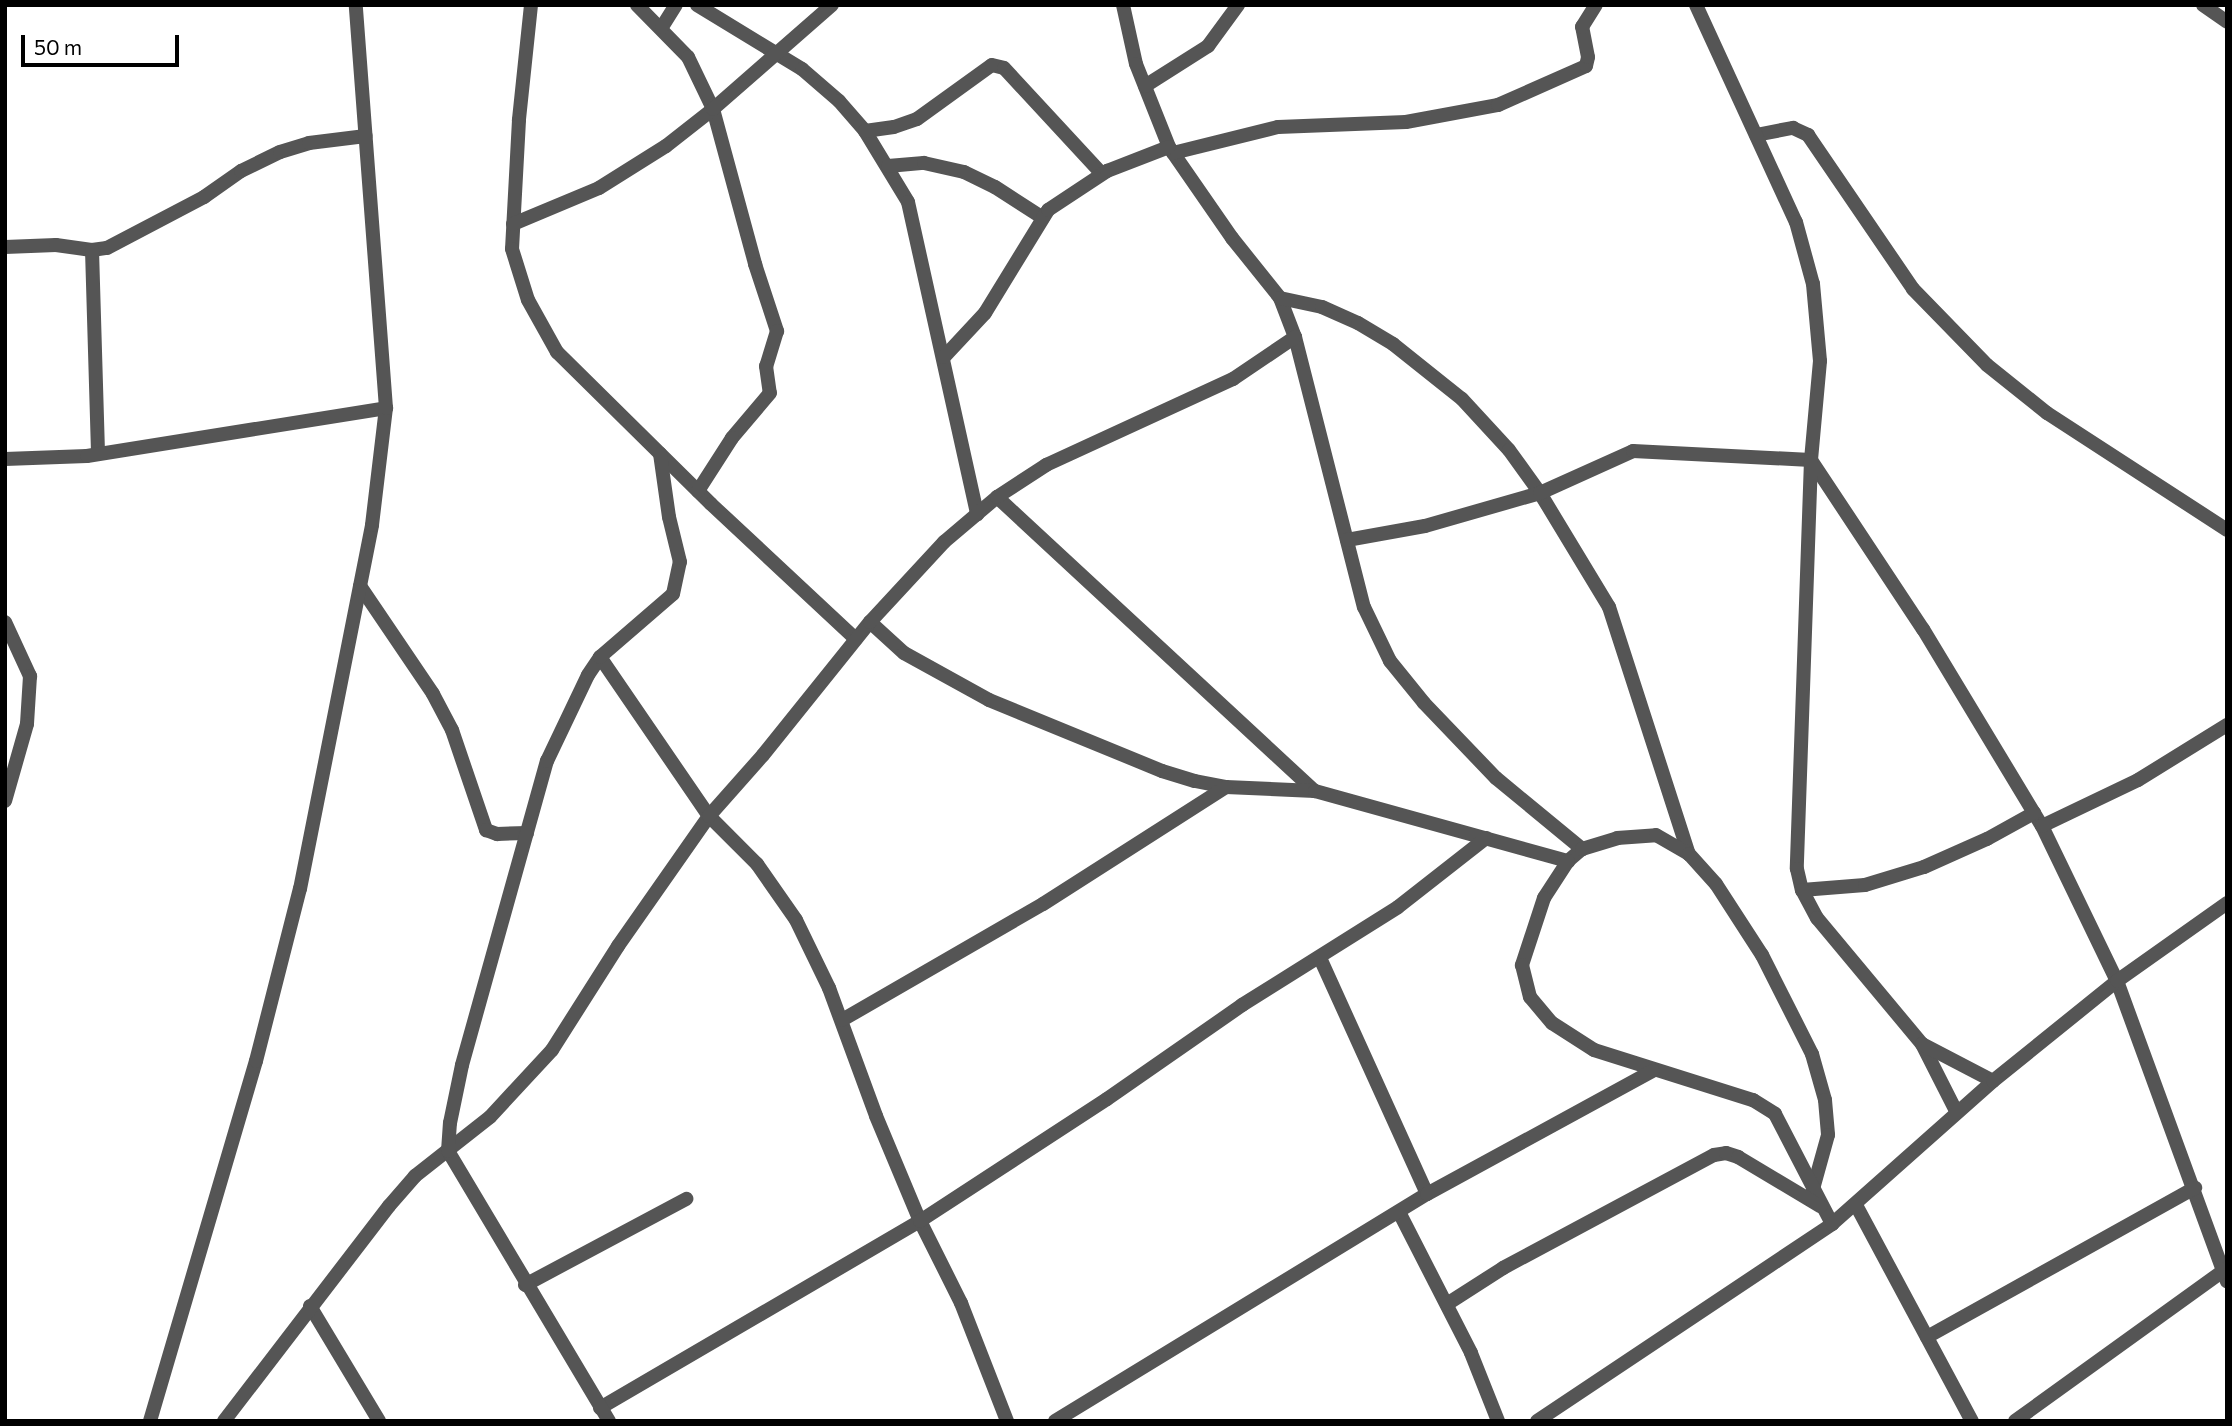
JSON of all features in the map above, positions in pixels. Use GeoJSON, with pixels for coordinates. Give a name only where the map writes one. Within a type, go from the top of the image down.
{"type":"FeatureCollection","features":[{"type":"Feature","properties":{"kind":"street"},"geometry":{"type":"LineString","coordinates":[[150,1421],[256,1061],[300,889],[372,525],[386,408],[356,5]]}},
{"type":"Feature","properties":{"kind":"street"},"geometry":{"type":"LineString","coordinates":[[531,5],[519,120],[512,249],[528,300],[557,352],[698,491],[856,639]]}},
{"type":"Feature","properties":{"kind":"street"},"geometry":{"type":"LineString","coordinates":[[637,5],[662,27],[688,57],[713,109],[777,339],[766,366],[770,394],[732,438],[698,491]]}},
{"type":"Feature","properties":{"kind":"street"},"geometry":{"type":"LineString","coordinates":[[662,27],[676,5]]}},
{"type":"Feature","properties":{"kind":"street"},"geometry":{"type":"LineString","coordinates":[[697,5],[777,52],[839,102],[865,131],[908,202],[977,514]]}},
{"type":"Feature","properties":{"kind":"street"},"geometry":{"type":"LineString","coordinates":[[513,224],[599,188],[666,146],[713,109],[832,5]]}},
{"type":"Feature","properties":{"kind":"street"},"geometry":{"type":"LineString","coordinates":[[1123,5],[1136,64],[1171,150],[1232,238],[1260,269],[1280,298],[1295,337],[1364,607],[1390,660],[1424,702],[1496,778],[1582,849]]}},
{"type":"Feature","properties":{"kind":"street"},"geometry":{"type":"LineString","coordinates":[[1145,86],[1208,46],[1238,5]]}},
{"type":"Feature","properties":{"kind":"street"},"geometry":{"type":"LineString","coordinates":[[944,357],[985,313],[1048,210],[1102,174],[1171,150],[1278,127],[1406,122],[1498,105],[1586,66],[1588,58],[1582,27],[1596,5]]}},
{"type":"Feature","properties":{"kind":"street"},"geometry":{"type":"LineString","coordinates":[[1696,5],[1796,222],[1813,284],[1820,361],[1811,460],[1797,869],[1802,890],[1817,918],[1922,1044],[1957,1113]]}},
{"type":"Feature","properties":{"kind":"street"},"geometry":{"type":"LineString","coordinates":[[2210,7],[2227,22]]}},
{"type":"Feature","properties":{"kind":"street"},"geometry":{"type":"LineString","coordinates":[[865,131],[894,127],[917,119],[992,65],[1004,68],[1102,174]]}},
{"type":"Feature","properties":{"kind":"street"},"geometry":{"type":"LineString","coordinates":[[1756,135],[1793,128],[1808,135],[1913,289],[1987,365],[2047,413],[2227,530]]}},
{"type":"Feature","properties":{"kind":"street"},"geometry":{"type":"LineString","coordinates":[[5,247],[56,245],[92,250],[125,241],[150,223],[204,197],[241,170],[280,152],[309,143],[366,136]]}},
{"type":"Feature","properties":{"kind":"street"},"geometry":{"type":"LineString","coordinates":[[888,166],[924,163],[964,172],[995,187],[1043,218]]}},
{"type":"Feature","properties":{"kind":"street"},"geometry":{"type":"LineString","coordinates":[[92,250],[98,454]]}},
{"type":"Feature","properties":{"kind":"street"},"geometry":{"type":"LineString","coordinates":[[1280,298],[1322,307],[1358,323],[1428,369],[1462,399],[1509,450],[1540,493],[1609,607],[1689,854]]}},
{"type":"Feature","properties":{"kind":"street"},"geometry":{"type":"LineString","coordinates":[[224,1421],[310,1306],[415,1176],[490,1117],[552,1050],[618,946],[709,816],[763,755],[870,622],[944,542],[997,497],[1046,465],[1233,379],[1295,337]]}},
{"type":"Feature","properties":{"kind":"street"},"geometry":{"type":"LineString","coordinates":[[5,459],[98,454],[386,408]]}},
{"type":"Feature","properties":{"kind":"street"},"geometry":{"type":"LineString","coordinates":[[1347,540],[1425,526],[1540,493],[1633,451],[1811,460]]}},
{"type":"Feature","properties":{"kind":"street"},"geometry":{"type":"LineString","coordinates":[[609,1421],[448,1151],[450,1123],[463,1065],[547,761],[588,675],[600,657],[673,594],[680,562],[669,517],[660,454]]}},
{"type":"Feature","properties":{"kind":"street"},"geometry":{"type":"LineString","coordinates":[[1811,460],[1923,629],[2042,826],[2117,981],[2226,1274],[2015,1421]]}},
{"type":"Feature","properties":{"kind":"street"},"geometry":{"type":"LineString","coordinates":[[997,497],[1315,790]]}},
{"type":"Feature","properties":{"kind":"street"},"geometry":{"type":"LineString","coordinates":[[360,586],[433,694],[452,730],[486,830],[497,834],[527,833]]}},
{"type":"Feature","properties":{"kind":"street"},"geometry":{"type":"LineString","coordinates":[[5,622],[30,676],[27,724],[5,801]]}},
{"type":"Feature","properties":{"kind":"street"},"geometry":{"type":"LineString","coordinates":[[870,622],[904,653],[940,676],[989,700],[1162,772],[1226,787],[1315,790],[1568,861]]}},
{"type":"Feature","properties":{"kind":"street"},"geometry":{"type":"LineString","coordinates":[[600,657],[709,816],[757,864],[796,920],[842,1020],[876,1116],[920,1221],[961,1303],[1007,1421]]}},
{"type":"Feature","properties":{"kind":"street"},"geometry":{"type":"LineString","coordinates":[[2042,826],[2138,779],[2227,726]]}},
{"type":"Feature","properties":{"kind":"street"},"geometry":{"type":"LineString","coordinates":[[842,1020],[1043,904],[1226,787]]}},
{"type":"Feature","properties":{"kind":"street"},"geometry":{"type":"LineString","coordinates":[[1802,890],[1865,885],[1924,867],[1987,839],[2034,813]]}},
{"type":"Feature","properties":{"kind":"street"},"geometry":{"type":"LineString","coordinates":[[1813,1189],[1828,1135],[1825,1100],[1812,1054],[1762,956],[1716,884],[1689,854],[1656,835],[1617,838],[1582,849],[1568,861],[1544,898],[1522,965],[1530,997],[1552,1023],[1594,1050],[1653,1071],[1753,1100],[1775,1114],[1820,1206],[1832,1224]]}},
{"type":"Feature","properties":{"kind":"street"},"geometry":{"type":"LineString","coordinates":[[600,1408],[920,1221],[1107,1099],[1242,1005],[1398,907],[1486,838]]}},
{"type":"Feature","properties":{"kind":"street"},"geometry":{"type":"LineString","coordinates":[[1537,1421],[1832,1224],[1993,1082],[2117,981],[2227,902]]}},
{"type":"Feature","properties":{"kind":"street"},"geometry":{"type":"LineString","coordinates":[[1320,958],[1427,1194]]}},
{"type":"Feature","properties":{"kind":"street"},"geometry":{"type":"LineString","coordinates":[[1922,1044],[1993,1082]]}},
{"type":"Feature","properties":{"kind":"street"},"geometry":{"type":"LineString","coordinates":[[1055,1421],[1427,1194],[1653,1071]]}},
{"type":"Feature","properties":{"kind":"street"},"geometry":{"type":"LineString","coordinates":[[1447,1304],[1514,1261],[1714,1155],[1726,1153],[1738,1157],[1820,1206]]}},
{"type":"Feature","properties":{"kind":"street"},"geometry":{"type":"LineString","coordinates":[[1927,1337],[2195,1188]]}},
{"type":"Feature","properties":{"kind":"street"},"geometry":{"type":"LineString","coordinates":[[526,1285],[686,1199]]}},
{"type":"Feature","properties":{"kind":"street"},"geometry":{"type":"LineString","coordinates":[[1856,1205],[1972,1421]]}},
{"type":"Feature","properties":{"kind":"street"},"geometry":{"type":"LineString","coordinates":[[1399,1212],[1447,1304],[1498,1421]]}},
{"type":"Feature","properties":{"kind":"street"},"geometry":{"type":"LineString","coordinates":[[310,1306],[379,1421]]}}]}
